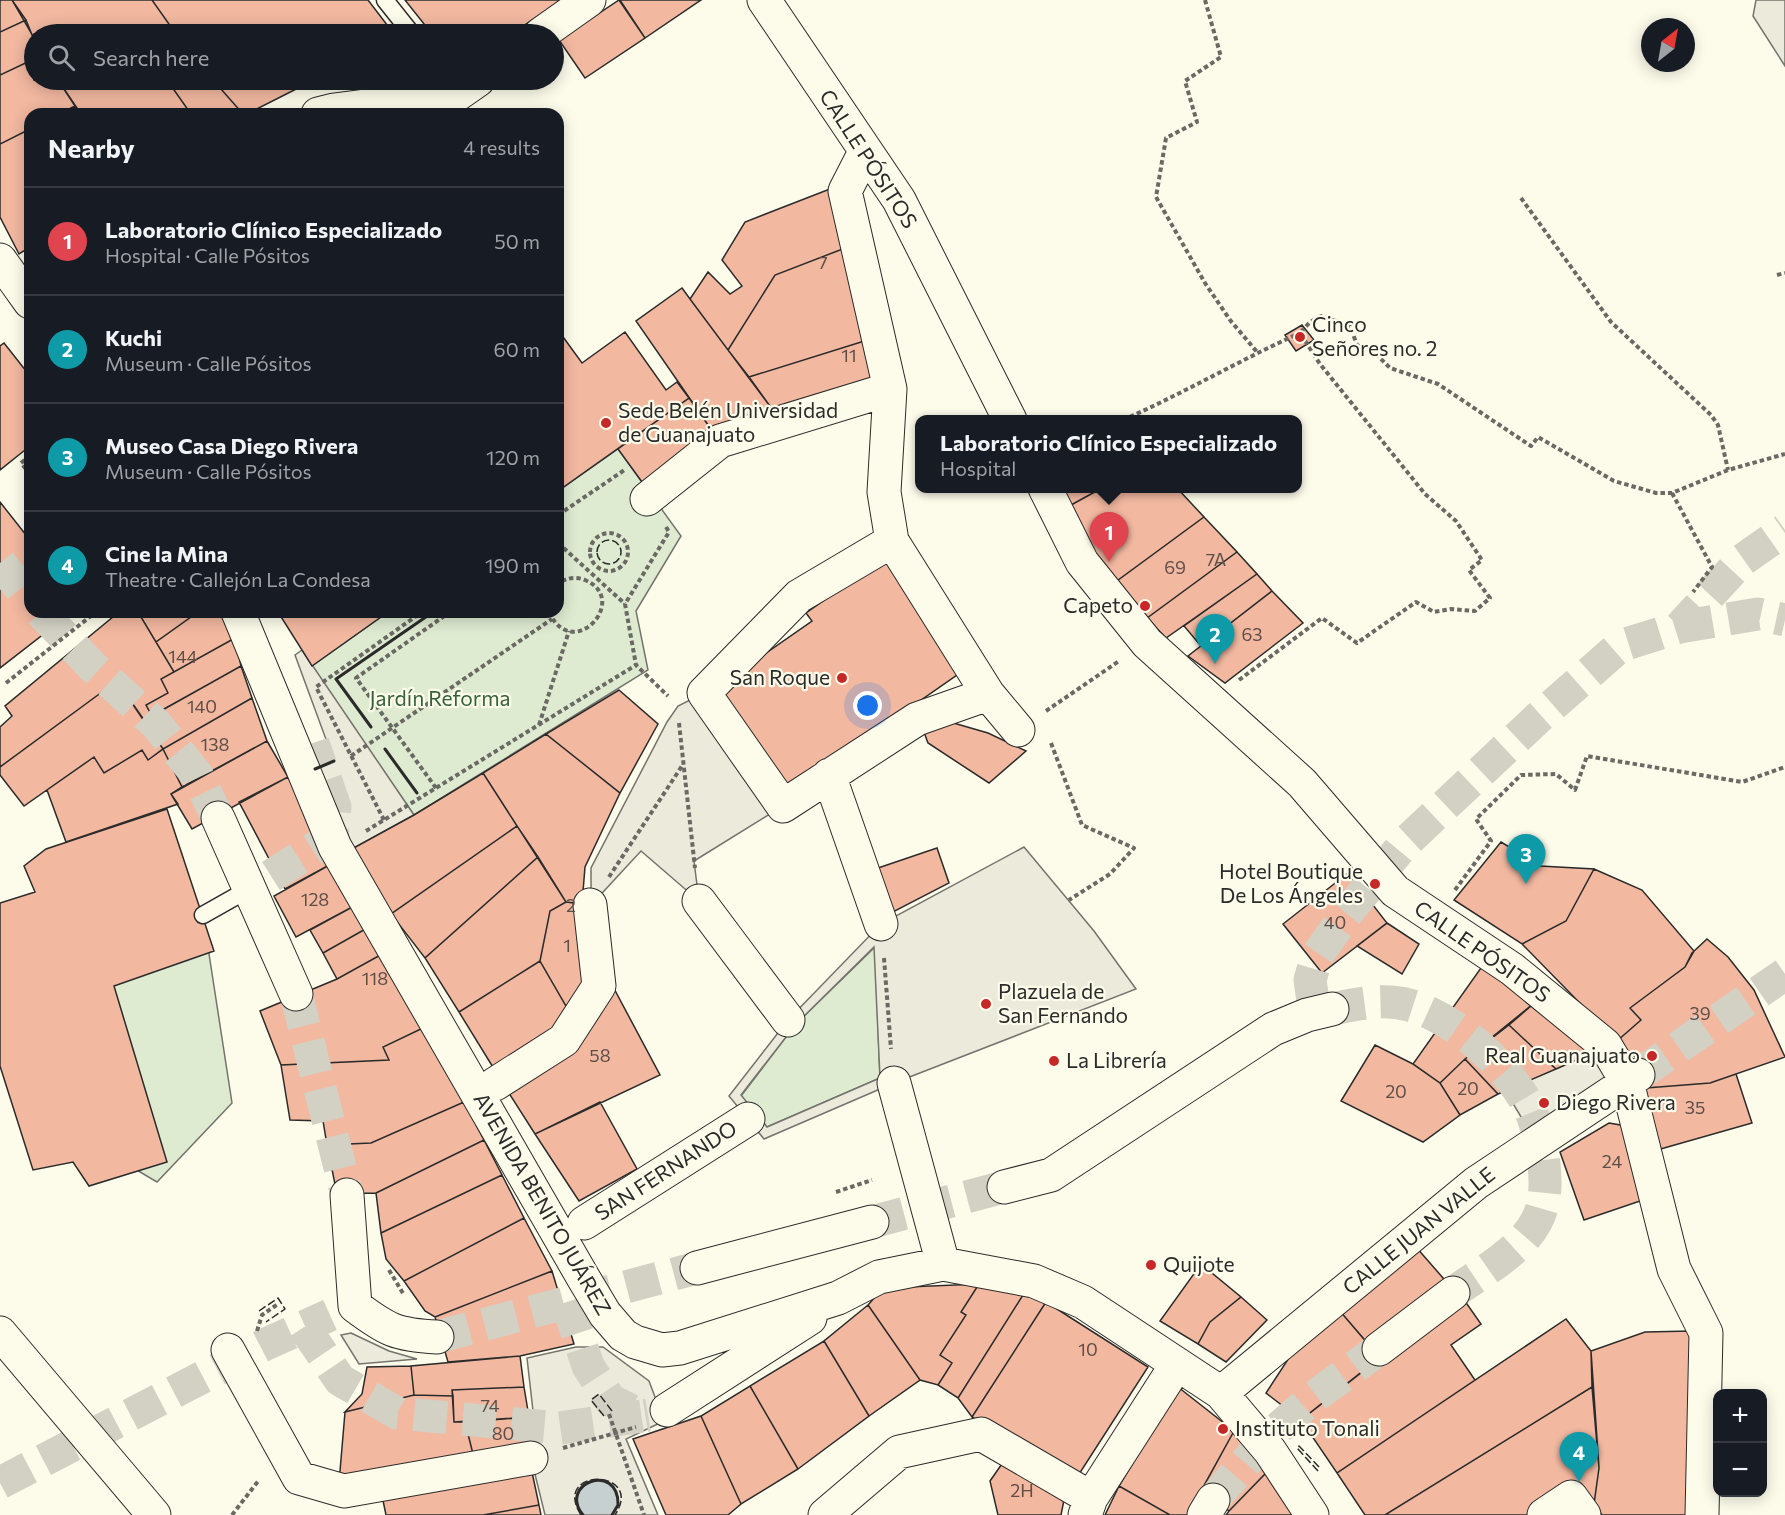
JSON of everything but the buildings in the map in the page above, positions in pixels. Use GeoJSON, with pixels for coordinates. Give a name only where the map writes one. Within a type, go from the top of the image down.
{"type":"FeatureCollection","features":[{"type":"Feature","properties":{"kind":"street"},"geometry":{"type":"LineString","coordinates":[[555,24],[589,0]]}},
{"type":"Feature","properties":{"kind":"street","name":"CALLE PÓSITOS"},"geometry":{"type":"LineString","coordinates":[[764,0],[899,200],[1007,415]]}},
{"type":"Feature","properties":{"kind":"street"},"geometry":{"type":"LineString","coordinates":[[344,108],[432,90]]}},
{"type":"Feature","properties":{"kind":"street"},"geometry":{"type":"LineString","coordinates":[[865,152],[845,192],[890,389],[884,492],[892,541],[988,694],[1029,722]]}},
{"type":"Feature","properties":{"kind":"street"},"geometry":{"type":"LineString","coordinates":[[647,499],[720,441],[890,389]]}},
{"type":"Feature","properties":{"kind":"street","name":"CALLE PÓSITOS"},"geometry":{"type":"LineString","coordinates":[[1047,493],[1082,562],[1147,643],[1302,783],[1395,891],[1512,969],[1605,1045],[1632,1079],[1674,1269],[1706,1333],[1702,1515]]}},
{"type":"Feature","properties":{"kind":"street"},"geometry":{"type":"LineString","coordinates":[[892,541],[799,596],[704,693],[783,806],[917,718],[988,694]]}},
{"type":"Feature","properties":{"kind":"street","name":"AVENIDA BENITO JUÁREZ"},"geometry":{"type":"LineString","coordinates":[[240,618],[334,847],[613,1325],[635,1342],[662,1350],[680,1348],[838,1298],[879,1278],[943,1264],[1034,1281],[1083,1302],[1221,1393],[1270,1451],[1312,1515]]}},
{"type":"Feature","properties":{"kind":"street"},"geometry":{"type":"LineString","coordinates":[[258,618],[265,630],[313,743]]}},
{"type":"Feature","properties":{"kind":"street"},"geometry":{"type":"LineString","coordinates":[[829,775],[881,924]]}},
{"type":"Feature","properties":{"kind":"street"},"geometry":{"type":"LineString","coordinates":[[218,819],[260,883],[296,994]]}},
{"type":"Feature","properties":{"kind":"street"},"geometry":{"type":"LineString","coordinates":[[699,901],[788,1020]]}},
{"type":"Feature","properties":{"kind":"street"},"geometry":{"type":"LineString","coordinates":[[495,1084],[564,1040],[599,986],[591,905]]}},
{"type":"Feature","properties":{"kind":"street"},"geometry":{"type":"LineString","coordinates":[[1004,1187],[1051,1175],[1273,1029],[1322,1008]]}},
{"type":"Feature","properties":{"kind":"street","name":"CALLE JUAN VALLE"},"geometry":{"type":"LineString","coordinates":[[1221,1393],[1476,1183],[1632,1079]]}},
{"type":"Feature","properties":{"kind":"street"},"geometry":{"type":"LineString","coordinates":[[894,1083],[943,1264]]}},
{"type":"Feature","properties":{"kind":"street","name":"SAN FERNANDO"},"geometry":{"type":"LineString","coordinates":[[584,1223],[748,1119]]}},
{"type":"Feature","properties":{"kind":"street"},"geometry":{"type":"LineString","coordinates":[[347,1195],[343,1310],[407,1335],[437,1337]]}},
{"type":"Feature","properties":{"kind":"street"},"geometry":{"type":"LineString","coordinates":[[697,1268],[872,1222]]}},
{"type":"Feature","properties":{"kind":"street"},"geometry":{"type":"LineString","coordinates":[[1379,1349],[1453,1293]]}},
{"type":"Feature","properties":{"kind":"street"},"geometry":{"type":"LineString","coordinates":[[667,1410],[762,1351],[838,1298]]}},
{"type":"Feature","properties":{"kind":"street"},"geometry":{"type":"LineString","coordinates":[[0,1333],[154,1515]]}},
{"type":"Feature","properties":{"kind":"street"},"geometry":{"type":"LineString","coordinates":[[228,1350],[299,1478],[344,1491],[531,1458]]}},
{"type":"Feature","properties":{"kind":"street"},"geometry":{"type":"LineString","coordinates":[[825,1515],[899,1452],[981,1434],[1088,1507],[1177,1364]]}},
{"type":"Feature","properties":{"kind":"street"},"geometry":{"type":"LineString","coordinates":[[1544,1515],[1571,1497],[1584,1515]]}},
{"type":"Feature","properties":{"kind":"lane"},"geometry":{"type":"LineString","coordinates":[[385,0],[404,24]]}},
{"type":"Feature","properties":{"kind":"lane"},"geometry":{"type":"LineString","coordinates":[[203,915],[260,883]]}},
{"type":"Feature","properties":{"kind":"path"},"geometry":{"type":"LineString","coordinates":[[1205,0],[1221,57],[1185,81],[1197,122],[1166,138],[1156,197],[1205,283],[1230,320],[1257,352]]}},
{"type":"Feature","properties":{"kind":"path"},"geometry":{"type":"LineString","coordinates":[[1521,198],[1611,322],[1711,415],[1718,425],[1728,470]]}},
{"type":"Feature","properties":{"kind":"path"},"geometry":{"type":"LineString","coordinates":[[1777,275],[1785,273]]}},
{"type":"Feature","properties":{"kind":"path"},"geometry":{"type":"LineString","coordinates":[[1134,415],[1185,392],[1257,352],[1300,333],[1310,322],[1321,316],[1350,326],[1357,345],[1376,354],[1390,368],[1438,384],[1531,446],[1538,437],[1614,481],[1656,493],[1672,494],[1728,470],[1785,454]]}},
{"type":"Feature","properties":{"kind":"path"},"geometry":{"type":"LineString","coordinates":[[1208,700],[1322,618],[1357,643],[1416,602],[1434,612],[1451,609],[1475,610],[1490,598],[1469,570],[1482,560],[1456,521],[1425,494],[1320,364],[1300,333]]}},
{"type":"Feature","properties":{"kind":"path"},"geometry":{"type":"LineString","coordinates":[[564,511],[625,468],[669,532],[625,604]]}},
{"type":"Feature","properties":{"kind":"path"},"geometry":{"type":"LineString","coordinates":[[1672,494],[1712,567],[1693,592]]}},
{"type":"Feature","properties":{"kind":"path"},"geometry":{"type":"LineString","coordinates":[[603,534],[620,536],[629,552],[625,563],[610,572],[598,568],[591,559],[593,541],[603,534]]}},
{"type":"Feature","properties":{"kind":"path"},"geometry":{"type":"LineString","coordinates":[[564,549],[625,604],[636,665],[671,699]]}},
{"type":"Feature","properties":{"kind":"path"},"geometry":{"type":"LineString","coordinates":[[590,582],[598,568]]}},
{"type":"Feature","properties":{"kind":"path"},"geometry":{"type":"LineString","coordinates":[[351,756],[552,619],[569,631],[588,628],[598,618],[602,598],[590,582],[576,577],[564,582]]}},
{"type":"Feature","properties":{"kind":"path"},"geometry":{"type":"LineString","coordinates":[[6,683],[88,618]]}},
{"type":"Feature","properties":{"kind":"path"},"geometry":{"type":"LineString","coordinates":[[384,820],[316,687],[414,618]]}},
{"type":"Feature","properties":{"kind":"path"},"geometry":{"type":"LineString","coordinates":[[436,788],[356,678],[441,618]]}},
{"type":"Feature","properties":{"kind":"path"},"geometry":{"type":"LineString","coordinates":[[538,726],[569,631]]}},
{"type":"Feature","properties":{"kind":"path"},"geometry":{"type":"LineString","coordinates":[[1069,900],[1110,874],[1134,848],[1082,825],[1029,722],[1147,643]]}},
{"type":"Feature","properties":{"kind":"path"},"geometry":{"type":"LineString","coordinates":[[356,837],[636,665]]}},
{"type":"Feature","properties":{"kind":"path"},"geometry":{"type":"LineString","coordinates":[[679,718],[682,765],[699,901]]}},
{"type":"Feature","properties":{"kind":"path"},"geometry":{"type":"LineString","coordinates":[[1450,898],[1491,841],[1476,819],[1521,774],[1556,774],[1575,790],[1587,756],[1742,782],[1785,767]]}},
{"type":"Feature","properties":{"kind":"path"},"geometry":{"type":"LineString","coordinates":[[591,905],[682,765]]}},
{"type":"Feature","properties":{"kind":"path"},"geometry":{"type":"LineString","coordinates":[[881,924],[894,1083]]}},
{"type":"Feature","properties":{"kind":"path"},"geometry":{"type":"LineString","coordinates":[[382,1260],[408,1300]]}},
{"type":"Feature","properties":{"kind":"path"},"geometry":{"type":"LineString","coordinates":[[262,1315],[278,1304]]}},
{"type":"Feature","properties":{"kind":"path"},"geometry":{"type":"LineString","coordinates":[[609,1414],[644,1515]]}},
{"type":"Feature","properties":{"kind":"path"},"geometry":{"type":"LineString","coordinates":[[531,1458],[615,1434]]}},
{"type":"Feature","properties":{"kind":"green space","name":"Jardín Reforma"},"geometry":{"type":"Polygon","coordinates":[[[618,449],[681,536],[636,611],[648,670],[414,815],[312,666],[380,618],[564,618],[564,487],[618,449]]]}},
{"type":"Feature","properties":{"kind":"green space"},"geometry":{"type":"Polygon","coordinates":[[[203,915],[232,1103],[157,1182],[81,1137],[115,962],[203,915]]]}},
{"type":"Feature","properties":{"kind":"green space"},"geometry":{"type":"Polygon","coordinates":[[[875,947],[880,1078],[767,1127],[741,1096],[796,1024],[875,947]]]}},
{"type":"Feature","properties":{"kind":"shaded area"},"geometry":{"type":"Polygon","coordinates":[[[1756,0],[1785,0],[1785,66],[1753,16],[1756,0]]]}},
{"type":"Feature","properties":{"kind":"shaded area"},"geometry":{"type":"Polygon","coordinates":[[[302,650],[414,815],[350,850],[314,770],[334,761],[295,655],[302,650]]]}},
{"type":"Feature","properties":{"kind":"shaded area"},"geometry":{"type":"Polygon","coordinates":[[[704,693],[783,806],[694,861],[699,901],[641,851],[591,905],[591,868],[667,722],[678,706],[704,693]]]}},
{"type":"Feature","properties":{"kind":"shaded area","name":"Plazuela de San Fernando"},"geometry":{"type":"Polygon","coordinates":[[[1024,847],[1094,931],[1136,989],[894,1083],[764,1139],[729,1096],[788,1020],[881,924],[1024,847]],[[874,947],[796,1024],[741,1095],[767,1127],[880,1078],[874,947]]]}},
{"type":"Feature","properties":{"kind":"shaded area"},"geometry":{"type":"Polygon","coordinates":[[[1592,1053],[1614,1084],[1530,1132],[1505,1090],[1592,1053]]]}},
{"type":"Feature","properties":{"kind":"shaded area"},"geometry":{"type":"Polygon","coordinates":[[[351,1333],[389,1351],[417,1359],[359,1364],[341,1335],[351,1333]]]}},
{"type":"Feature","properties":{"kind":"shaded area"},"geometry":{"type":"Polygon","coordinates":[[[576,1347],[603,1347],[649,1381],[664,1421],[626,1439],[658,1515],[612,1515],[618,1505],[582,1487],[577,1500],[583,1515],[545,1515],[531,1458],[538,1455],[527,1358],[576,1347]]]}},
{"type":"Feature","properties":{"kind":"shaded area"},"geometry":{"type":"Polygon","coordinates":[[[593,1480],[608,1483],[615,1490],[618,1505],[612,1515],[583,1515],[580,1510],[577,1500],[580,1490],[593,1480]]]}},
{"type":"Feature","properties":{"kind":"tunnel"},"geometry":{"type":"LineString","coordinates":[[1313,1001],[1310,980],[1317,956],[1346,914],[1404,844],[1538,718],[1620,646],[1680,627],[1741,561],[1785,530]]}},
{"type":"Feature","properties":{"kind":"tunnel"},"geometry":{"type":"LineString","coordinates":[[0,563],[24,593]]}},
{"type":"Feature","properties":{"kind":"tunnel"},"geometry":{"type":"LineString","coordinates":[[1680,627],[1758,614],[1785,620]]}},
{"type":"Feature","properties":{"kind":"tunnel"},"geometry":{"type":"LineString","coordinates":[[47,618],[92,666],[156,724],[197,775],[218,818]]}},
{"type":"Feature","properties":{"kind":"tunnel"},"geometry":{"type":"LineString","coordinates":[[271,876],[332,837],[335,807],[313,743]]}},
{"type":"Feature","properties":{"kind":"tunnel"},"geometry":{"type":"LineString","coordinates":[[1638,1075],[1785,974]]}},
{"type":"Feature","properties":{"kind":"tunnel"},"geometry":{"type":"LineString","coordinates":[[296,994],[347,1195]]}},
{"type":"Feature","properties":{"kind":"tunnel"},"geometry":{"type":"LineString","coordinates":[[1332,1009],[1370,1002],[1390,1002],[1426,1011],[1460,1031],[1491,1057],[1517,1088],[1530,1110],[1540,1141],[1545,1171],[1542,1208],[1536,1222],[1520,1243],[1487,1270],[1453,1293]]}},
{"type":"Feature","properties":{"kind":"tunnel"},"geometry":{"type":"LineString","coordinates":[[872,1222],[1004,1187]]}},
{"type":"Feature","properties":{"kind":"tunnel"},"geometry":{"type":"LineString","coordinates":[[437,1337],[697,1268]]}},
{"type":"Feature","properties":{"kind":"tunnel"},"geometry":{"type":"LineString","coordinates":[[567,1302],[588,1366],[610,1400],[642,1416],[648,1415]]}},
{"type":"Feature","properties":{"kind":"tunnel"},"geometry":{"type":"LineString","coordinates":[[0,1483],[266,1344],[330,1315]]}},
{"type":"Feature","properties":{"kind":"tunnel"},"geometry":{"type":"LineString","coordinates":[[304,1327],[340,1380],[397,1413],[560,1428],[642,1416]]}},
{"type":"Feature","properties":{"kind":"tunnel"},"geometry":{"type":"LineString","coordinates":[[1213,1500],[1266,1439],[1314,1397],[1379,1349]]}},
{"type":"Feature","properties":{"kind":"fence"},"geometry":{"type":"LineString","coordinates":[[609,540],[618,543],[621,552],[618,561],[609,564],[600,561],[597,552],[600,543],[609,540]]}},
{"type":"Feature","properties":{"kind":"fence"},"geometry":{"type":"LineString","coordinates":[[259,1311],[278,1298],[285,1309],[266,1322]]}},
{"type":"Feature","properties":{"kind":"fence"},"geometry":{"type":"LineString","coordinates":[[604,1416],[591,1400],[599,1394],[612,1411]]}},
{"type":"Feature","properties":{"kind":"fence"},"geometry":{"type":"LineString","coordinates":[[1318,1471],[1297,1448],[1299,1446],[1320,1468]]}},
{"type":"Feature","properties":{"kind":"fence"},"geometry":{"type":"LineString","coordinates":[[581,1515],[575,1499],[578,1488],[586,1482],[598,1479],[610,1482],[618,1488],[621,1500],[615,1515]]}},
{"type":"Feature","properties":{"kind":"wall"},"geometry":{"type":"LineString","coordinates":[[371,727],[336,679],[424,618]]}},
{"type":"Feature","properties":{"kind":"wall"},"geometry":{"type":"LineString","coordinates":[[385,749],[417,793]]}},
{"type":"Feature","properties":{"kind":"wall"},"geometry":{"type":"LineString","coordinates":[[315,769],[334,761]]}},
{"type":"Feature","properties":{"kind":"wall"},"geometry":{"type":"LineString","coordinates":[[583,1515],[577,1504],[578,1494],[583,1486],[601,1480],[616,1491],[618,1505],[612,1515]]}},
{"type":"Feature","properties":{"kind":"place","name":"Cinco Señores no. 2"},"geometry":{"type":"Point","coordinates":[1300,337]}},
{"type":"Feature","properties":{"kind":"place","name":"Sede Belén Universidad de Guanajuato"},"geometry":{"type":"Point","coordinates":[606,423]}},
{"type":"Feature","properties":{"kind":"place","name":"Laboratorio Clínico Especializado"},"geometry":{"type":"Point","coordinates":[1109,562]}},
{"type":"Feature","properties":{"kind":"place","name":"Capeto"},"geometry":{"type":"Point","coordinates":[1145,606]}},
{"type":"Feature","properties":{"kind":"place","name":"Kuchi"},"geometry":{"type":"Point","coordinates":[1215,664]}},
{"type":"Feature","properties":{"kind":"place","name":"San Roque"},"geometry":{"type":"Point","coordinates":[842,678]}},
{"type":"Feature","properties":{"kind":"place","name":"Hotel Boutique De Los Ángeles"},"geometry":{"type":"Point","coordinates":[1375,884]}},
{"type":"Feature","properties":{"kind":"place","name":"Museo Casa Diego Rivera"},"geometry":{"type":"Point","coordinates":[1526,884]}},
{"type":"Feature","properties":{"kind":"place","name":"Plazuela de San Fernando"},"geometry":{"type":"Point","coordinates":[986,1004]}},
{"type":"Feature","properties":{"kind":"place","name":"Real Guanajuato"},"geometry":{"type":"Point","coordinates":[1652,1056]}},
{"type":"Feature","properties":{"kind":"place","name":"La Librería"},"geometry":{"type":"Point","coordinates":[1054,1061]}},
{"type":"Feature","properties":{"kind":"place","name":"Diego Rivera"},"geometry":{"type":"Point","coordinates":[1544,1103]}},
{"type":"Feature","properties":{"kind":"place","name":"Quijote"},"geometry":{"type":"Point","coordinates":[1151,1265]}},
{"type":"Feature","properties":{"kind":"place","name":"Instituto Tonali"},"geometry":{"type":"Point","coordinates":[1223,1429]}},
{"type":"Feature","properties":{"kind":"place","name":"Cine la Mina"},"geometry":{"type":"Point","coordinates":[1579,1482]}}]}
